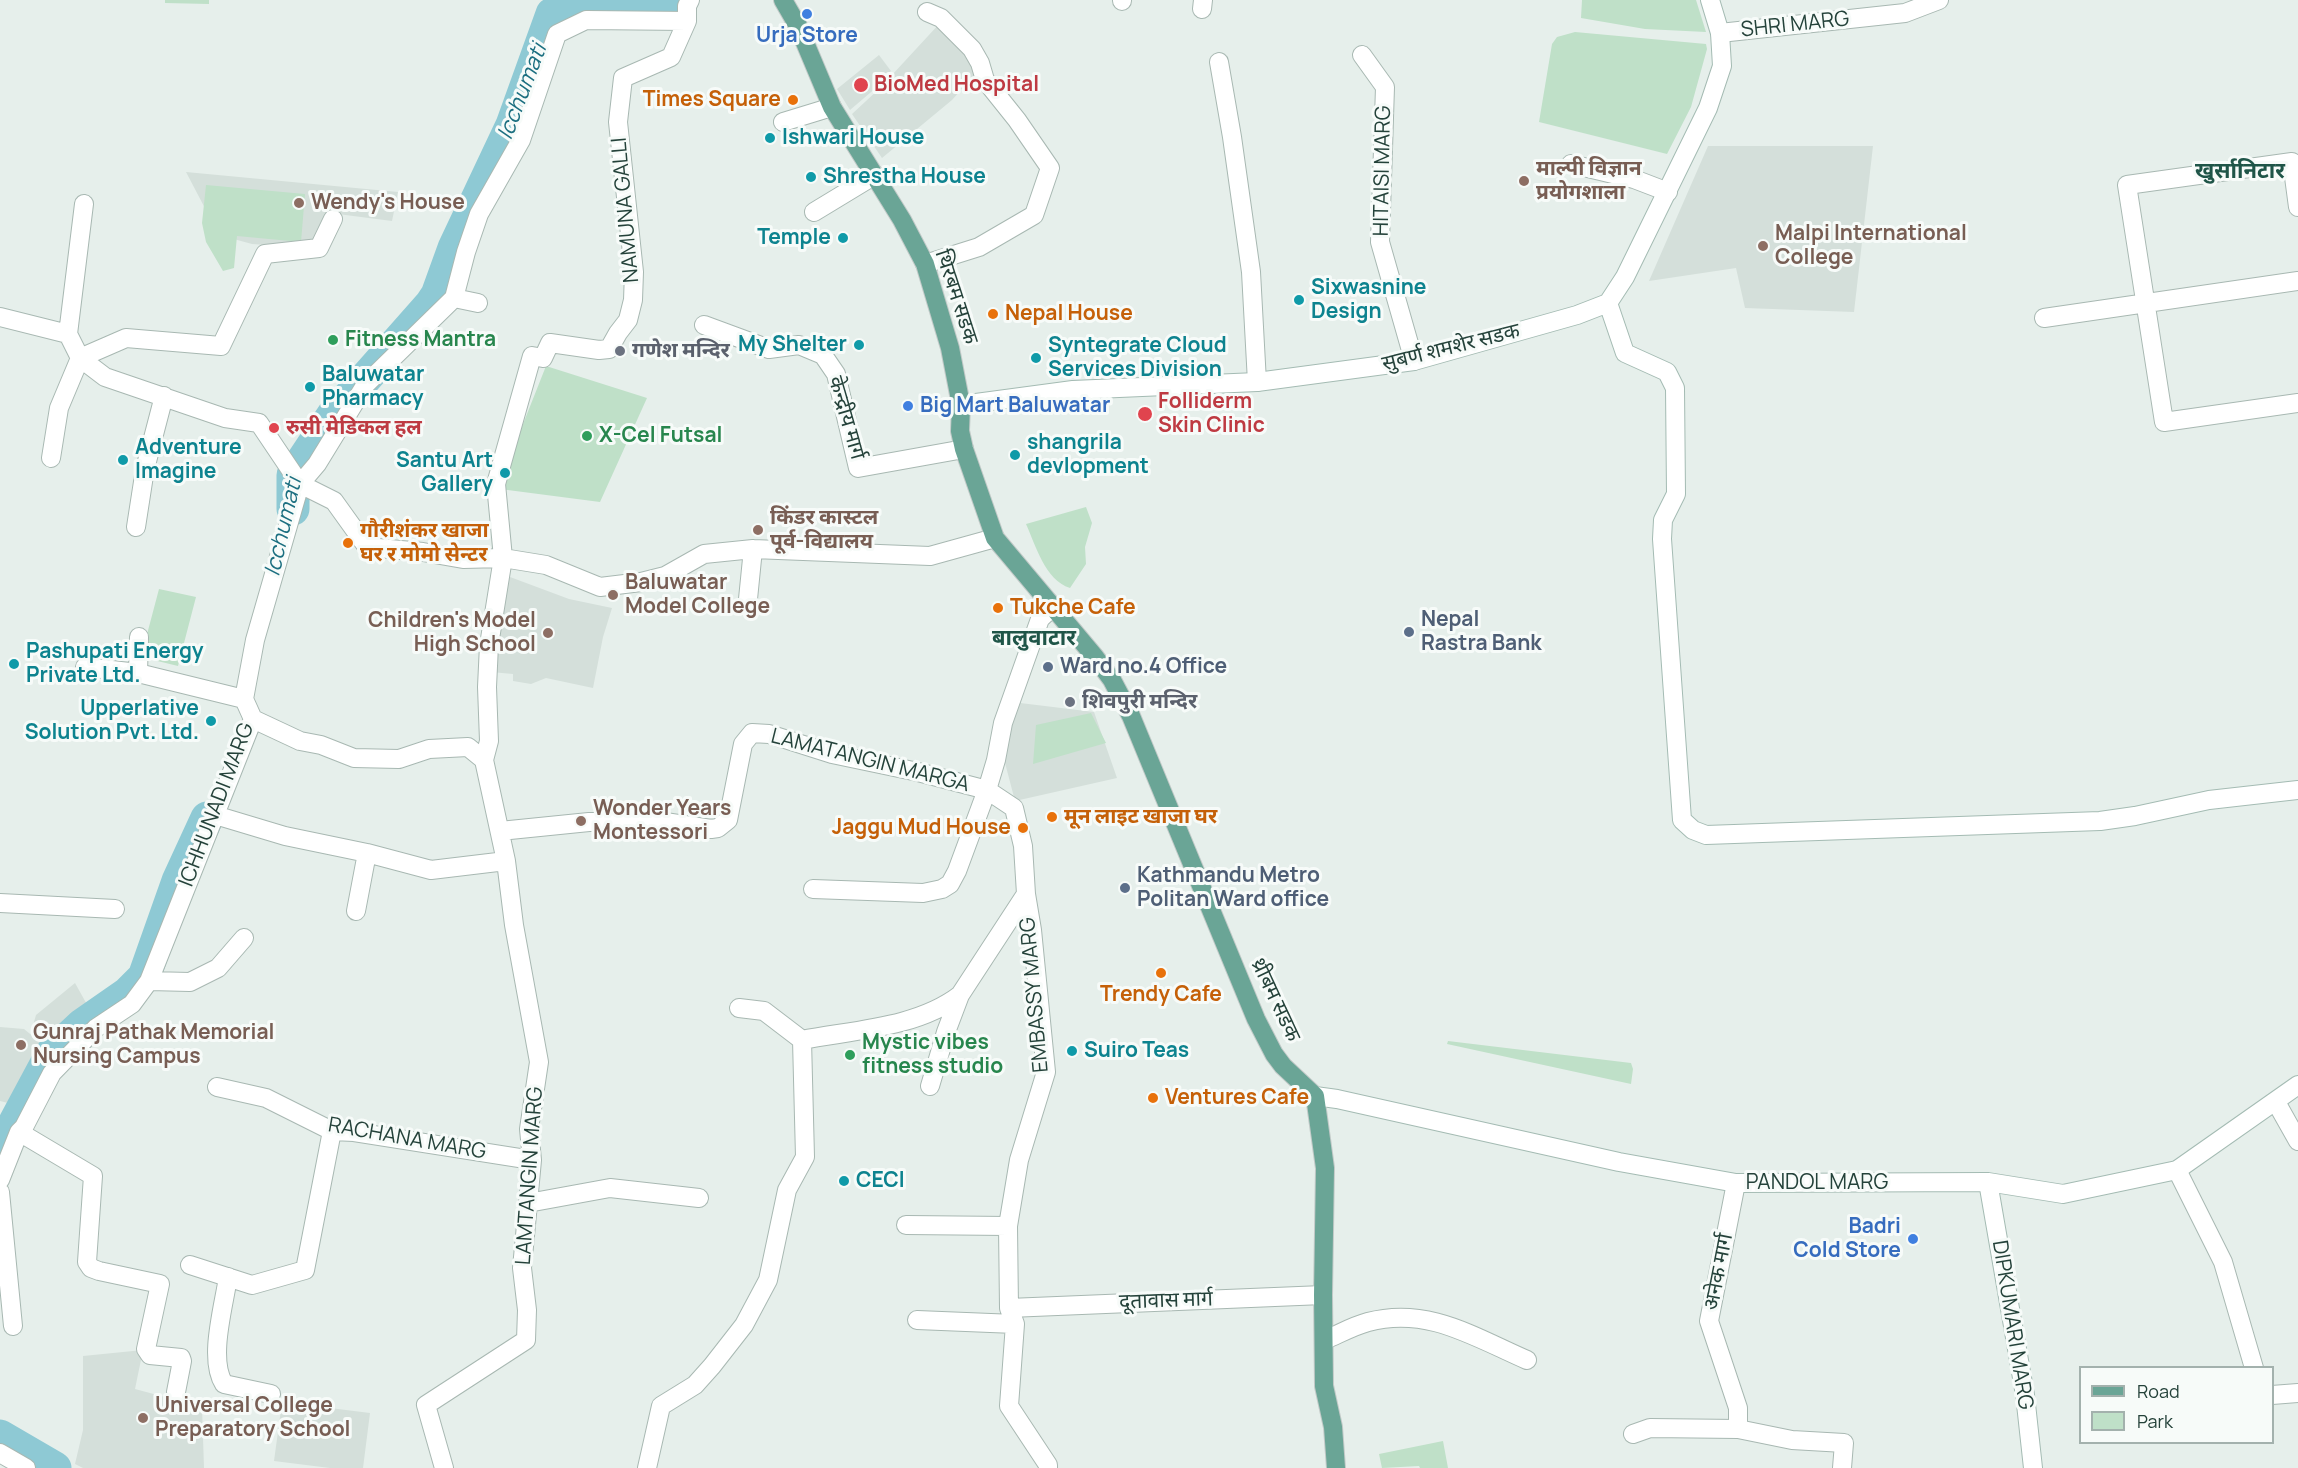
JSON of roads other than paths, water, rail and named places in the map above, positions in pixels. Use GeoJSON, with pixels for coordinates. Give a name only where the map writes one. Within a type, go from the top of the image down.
{"type":"FeatureCollection","features":[{"type":"Feature","properties":{"kind":"main road","name":"थिरबम सडक"},"geometry":{"type":"LineString","coordinates":[[783,0],[798,26],[832,107],[902,220],[925,264],[950,348],[961,405],[960,430],[964,450],[995,538],[1036,584]]}},
{"type":"Feature","properties":{"kind":"main road","name":"थ्रीबम सडक"},"geometry":{"type":"LineString","coordinates":[[1036,584],[1112,680],[1131,716],[1256,1019],[1274,1054],[1283,1066],[1315,1096]]}},
{"type":"Feature","properties":{"kind":"main road"},"geometry":{"type":"LineString","coordinates":[[1315,1096],[1324,1168],[1324,1386],[1333,1427],[1336,1468]]}},
{"type":"Feature","properties":{"kind":"street"},"geometry":{"type":"LineString","coordinates":[[478,303],[454,298],[466,252],[479,214],[521,140],[557,34],[586,20],[687,21],[687,6],[690,0]]}},
{"type":"Feature","properties":{"kind":"street"},"geometry":{"type":"LineString","coordinates":[[1710,0],[1720,33],[1722,66],[1708,108],[1625,277],[1608,303],[1625,353],[1667,372],[1675,388],[1677,494],[1663,520],[1662,539],[1682,820],[1693,830],[1706,835],[2100,821],[2218,798],[2298,790]]}},
{"type":"Feature","properties":{"kind":"street","name":"SHRI MARG"},"geometry":{"type":"LineString","coordinates":[[1720,33],[1905,14],[1939,0]]}},
{"type":"Feature","properties":{"kind":"street"},"geometry":{"type":"LineString","coordinates":[[925,264],[979,247],[1034,215],[1050,168],[1017,120],[985,80],[980,63],[972,49],[940,18],[927,12]]}},
{"type":"Feature","properties":{"kind":"street","name":"NAMUNA GALLI"},"geometry":{"type":"LineString","coordinates":[[503,558],[496,484],[532,356],[543,358],[550,343],[599,350],[609,349],[628,320],[633,300],[634,272],[618,122],[623,78],[671,57],[687,21]]}},
{"type":"Feature","properties":{"kind":"street","name":"HITAISI MARG"},"geometry":{"type":"LineString","coordinates":[[1362,56],[1385,87],[1380,242],[1414,361]]}},
{"type":"Feature","properties":{"kind":"street"},"geometry":{"type":"LineString","coordinates":[[1219,62],[1251,272],[1257,382]]}},
{"type":"Feature","properties":{"kind":"street"},"geometry":{"type":"LineString","coordinates":[[783,122],[832,107]]}},
{"type":"Feature","properties":{"kind":"street"},"geometry":{"type":"LineString","coordinates":[[2298,207],[2292,162],[2127,185],[2164,422],[2298,403]]}},
{"type":"Feature","properties":{"kind":"street"},"geometry":{"type":"LineString","coordinates":[[1571,164],[1640,181],[1668,192]]}},
{"type":"Feature","properties":{"kind":"street"},"geometry":{"type":"LineString","coordinates":[[814,212],[875,175]]}},
{"type":"Feature","properties":{"kind":"street"},"geometry":{"type":"LineString","coordinates":[[84,204],[68,334],[80,358],[105,377],[225,418],[259,423],[300,484],[334,501],[367,547],[423,552],[464,559],[503,558],[546,565],[600,587],[641,582],[665,576],[704,554],[753,549],[930,556],[995,538]]}},
{"type":"Feature","properties":{"kind":"street"},"geometry":{"type":"LineString","coordinates":[[51,458],[59,408],[80,358],[126,338],[221,346],[265,254],[319,248],[333,219]]}},
{"type":"Feature","properties":{"kind":"street"},"geometry":{"type":"LineString","coordinates":[[2044,318],[2298,281]]}},
{"type":"Feature","properties":{"kind":"street","name":"ICHHUNADI MARG"},"geometry":{"type":"LineString","coordinates":[[0,1180],[19,1132],[24,1127],[52,1074],[96,1028],[132,1004],[149,981],[254,719],[244,699],[255,640],[300,484],[317,464],[366,384],[454,298]]}},
{"type":"Feature","properties":{"kind":"street","name":"सुबर्ण शमशेर सडक"},"geometry":{"type":"LineString","coordinates":[[961,405],[1073,390],[1257,382],[1414,361],[1577,315],[1608,303]]}},
{"type":"Feature","properties":{"kind":"street"},"geometry":{"type":"LineString","coordinates":[[0,317],[68,334]]}},
{"type":"Feature","properties":{"kind":"street","name":"केन्द्रीय मार्ग"},"geometry":{"type":"LineString","coordinates":[[704,325],[769,349],[799,345],[822,355],[836,375],[858,468],[964,450]]}},
{"type":"Feature","properties":{"kind":"street"},"geometry":{"type":"LineString","coordinates":[[136,526],[145,469],[164,396]]}},
{"type":"Feature","properties":{"kind":"street"},"geometry":{"type":"LineString","coordinates":[[748,599],[753,549]]}},
{"type":"Feature","properties":{"kind":"street"},"geometry":{"type":"LineString","coordinates":[[254,719],[300,741],[321,745],[354,758],[399,759],[429,749],[468,747],[484,760],[489,741],[487,687],[489,645],[503,558]]}},
{"type":"Feature","properties":{"kind":"street"},"geometry":{"type":"LineString","coordinates":[[813,889],[923,893],[942,889],[950,884],[987,790],[1003,723],[1040,619],[1054,606]]}},
{"type":"Feature","properties":{"kind":"street"},"geometry":{"type":"LineString","coordinates":[[138,673],[139,638]]}},
{"type":"Feature","properties":{"kind":"street"},"geometry":{"type":"LineString","coordinates":[[85,667],[138,673],[244,699]]}},
{"type":"Feature","properties":{"kind":"street","name":"LAMATANGIN MARGA"},"geometry":{"type":"LineString","coordinates":[[500,831],[589,822],[665,822],[718,828],[728,820],[743,744],[752,733],[769,734],[832,754],[918,772],[987,790]]}},
{"type":"Feature","properties":{"kind":"street","name":"LAMTANGIN MARG"},"geometry":{"type":"LineString","coordinates":[[444,1468],[426,1405],[526,1340],[527,1310],[522,1268],[532,1160],[529,1129],[539,1062],[514,925],[506,861],[484,760]]}},
{"type":"Feature","properties":{"kind":"street","name":"EMBASSY MARG"},"geometry":{"type":"LineString","coordinates":[[987,790],[1014,808],[1023,846],[1026,894],[1032,930],[1046,1072],[1018,1160],[1008,1226],[1012,1316],[1009,1407],[1048,1468]]}},
{"type":"Feature","properties":{"kind":"street"},"geometry":{"type":"LineString","coordinates":[[215,815],[285,836],[367,853],[431,870],[506,861]]}},
{"type":"Feature","properties":{"kind":"street"},"geometry":{"type":"LineString","coordinates":[[356,911],[367,853]]}},
{"type":"Feature","properties":{"kind":"street"},"geometry":{"type":"LineString","coordinates":[[930,1086],[960,995],[1026,894]]}},
{"type":"Feature","properties":{"kind":"street"},"geometry":{"type":"LineString","coordinates":[[0,903],[115,909]]}},
{"type":"Feature","properties":{"kind":"street"},"geometry":{"type":"LineString","coordinates":[[149,981],[190,982],[218,968],[244,938]]}},
{"type":"Feature","properties":{"kind":"street"},"geometry":{"type":"LineString","coordinates":[[740,1008],[764,1011],[802,1040],[881,1028],[947,1005],[960,995]]}},
{"type":"Feature","properties":{"kind":"street"},"geometry":{"type":"LineString","coordinates":[[647,1468],[661,1406],[695,1385],[712,1366],[744,1325],[768,1280],[787,1190],[805,1157],[802,1040]]}},
{"type":"Feature","properties":{"kind":"street","name":"PANDOL MARG"},"geometry":{"type":"LineString","coordinates":[[1315,1096],[1619,1162],[1736,1183],[1988,1182],[2063,1194],[2177,1170],[2298,1085]]}},
{"type":"Feature","properties":{"kind":"street","name":"RACHANA MARG"},"geometry":{"type":"LineString","coordinates":[[217,1087],[266,1098],[332,1131],[354,1132],[532,1160]]}},
{"type":"Feature","properties":{"kind":"street"},"geometry":{"type":"LineString","coordinates":[[2276,1102],[2298,1141]]}},
{"type":"Feature","properties":{"kind":"street"},"geometry":{"type":"LineString","coordinates":[[190,1265],[252,1285],[305,1270],[332,1131]]}},
{"type":"Feature","properties":{"kind":"street"},"geometry":{"type":"LineString","coordinates":[[19,1132],[93,1176],[87,1262],[91,1268],[160,1284],[146,1349],[150,1355],[181,1358],[176,1392]]}},
{"type":"Feature","properties":{"kind":"street"},"geometry":{"type":"LineString","coordinates":[[2177,1170],[2223,1262],[2253,1366]]}},
{"type":"Feature","properties":{"kind":"street","name":"DIPKUMARI MARG"},"geometry":{"type":"LineString","coordinates":[[1988,1182],[2025,1395],[2033,1468]]}},
{"type":"Feature","properties":{"kind":"street","name":"अनेक मार्ग"},"geometry":{"type":"LineString","coordinates":[[1736,1183],[1709,1321],[1738,1408],[1738,1429]]}},
{"type":"Feature","properties":{"kind":"street"},"geometry":{"type":"LineString","coordinates":[[528,1203],[610,1188],[699,1198]]}},
{"type":"Feature","properties":{"kind":"street"},"geometry":{"type":"LineString","coordinates":[[0,1192],[13,1326]]}},
{"type":"Feature","properties":{"kind":"street"},"geometry":{"type":"LineString","coordinates":[[906,1225],[1008,1226]]}},
{"type":"Feature","properties":{"kind":"street"},"geometry":{"type":"LineString","coordinates":[[228,1277],[218,1342],[218,1375],[224,1384],[271,1394]]}},
{"type":"Feature","properties":{"kind":"street","name":"दूतावास मार्ग"},"geometry":{"type":"LineString","coordinates":[[917,1320],[1012,1316],[1323,1295]]}},
{"type":"Feature","properties":{"kind":"street"},"geometry":{"type":"LineString","coordinates":[[1325,1340],[1367,1323],[1400,1317],[1440,1322],[1527,1360]]}},
{"type":"Feature","properties":{"kind":"street"},"geometry":{"type":"LineString","coordinates":[[2274,1395],[2298,1393]]}},
{"type":"Feature","properties":{"kind":"street"},"geometry":{"type":"LineString","coordinates":[[1633,1434],[1650,1428],[1738,1429],[1792,1440],[1844,1443],[1842,1468]]}},
{"type":"Feature","properties":{"kind":"street"},"geometry":{"type":"LineString","coordinates":[[0,1453],[26,1468]]}},
{"type":"Feature","properties":{"kind":"waterway","name":"Icchumati"},"geometry":{"type":"LineString","coordinates":[[293,509],[293,475],[333,415],[437,295],[454,248],[512,125],[552,14],[582,1],[662,6],[667,0]]}},
{"type":"Feature","properties":{"kind":"waterway","name":"Icchumati"},"geometry":{"type":"LineString","coordinates":[[0,1156],[15,1122],[52,1053],[82,1025],[128,993],[144,977],[178,881],[207,818]]}},
{"type":"Feature","properties":{"kind":"waterway","name":"Icchumati"},"geometry":{"type":"LineString","coordinates":[[0,1436],[55,1468]]}},
{"type":"Feature","properties":{"kind":"place","name":"Urja Store"},"geometry":{"type":"Point","coordinates":[807,14]}},
{"type":"Feature","properties":{"kind":"place","name":"BioMed Hospital"},"geometry":{"type":"Point","coordinates":[861,85]}},
{"type":"Feature","properties":{"kind":"place","name":"Times Square"},"geometry":{"type":"Point","coordinates":[793,100]}},
{"type":"Feature","properties":{"kind":"place","name":"Ishwari House"},"geometry":{"type":"Point","coordinates":[770,138]}},
{"type":"Feature","properties":{"kind":"place","name":"Shrestha House"},"geometry":{"type":"Point","coordinates":[811,177]}},
{"type":"Feature","properties":{"kind":"place","name":"माल्पी विज्ञान प्रयोगशाला"},"geometry":{"type":"Point","coordinates":[1524,181]}},
{"type":"Feature","properties":{"kind":"place","name":"Wendy's House"},"geometry":{"type":"Point","coordinates":[299,203]}},
{"type":"Feature","properties":{"kind":"place","name":"Temple"},"geometry":{"type":"Point","coordinates":[843,238]}},
{"type":"Feature","properties":{"kind":"place","name":"Malpi International College"},"geometry":{"type":"Point","coordinates":[1763,246]}},
{"type":"Feature","properties":{"kind":"place","name":"Sixwasnine Design"},"geometry":{"type":"Point","coordinates":[1299,300]}},
{"type":"Feature","properties":{"kind":"place","name":"Nepal House"},"geometry":{"type":"Point","coordinates":[993,314]}},
{"type":"Feature","properties":{"kind":"place","name":"Fitness Mantra"},"geometry":{"type":"Point","coordinates":[333,340]}},
{"type":"Feature","properties":{"kind":"place","name":"My Shelter"},"geometry":{"type":"Point","coordinates":[859,345]}},
{"type":"Feature","properties":{"kind":"place","name":"गणेश मन्दिर"},"geometry":{"type":"Point","coordinates":[620,351]}},
{"type":"Feature","properties":{"kind":"place","name":"Syntegrate Cloud Services Division"},"geometry":{"type":"Point","coordinates":[1036,358]}},
{"type":"Feature","properties":{"kind":"place","name":"Baluwatar Pharmacy"},"geometry":{"type":"Point","coordinates":[310,387]}},
{"type":"Feature","properties":{"kind":"place","name":"Big Mart Baluwatar"},"geometry":{"type":"Point","coordinates":[908,406]}},
{"type":"Feature","properties":{"kind":"place","name":"Folliderm Skin Clinic"},"geometry":{"type":"Point","coordinates":[1145,414]}},
{"type":"Feature","properties":{"kind":"place","name":"रुसी मेडिकल हल"},"geometry":{"type":"Point","coordinates":[274,428]}},
{"type":"Feature","properties":{"kind":"place","name":"X-Cel Futsal"},"geometry":{"type":"Point","coordinates":[587,436]}},
{"type":"Feature","properties":{"kind":"place","name":"shangrila devlopment"},"geometry":{"type":"Point","coordinates":[1015,455]}},
{"type":"Feature","properties":{"kind":"place","name":"Adventure Imagine"},"geometry":{"type":"Point","coordinates":[123,460]}},
{"type":"Feature","properties":{"kind":"place","name":"Santu Art Gallery"},"geometry":{"type":"Point","coordinates":[505,473]}},
{"type":"Feature","properties":{"kind":"place","name":"किंडर कास्टल पूर्व-विद्यालय"},"geometry":{"type":"Point","coordinates":[758,530]}},
{"type":"Feature","properties":{"kind":"place","name":"गौरीशंकर खाजा घर र मोमो सेन्टर"},"geometry":{"type":"Point","coordinates":[348,543]}},
{"type":"Feature","properties":{"kind":"place","name":"Baluwatar Model College"},"geometry":{"type":"Point","coordinates":[613,595]}},
{"type":"Feature","properties":{"kind":"place","name":"Tukche Cafe"},"geometry":{"type":"Point","coordinates":[998,608]}},
{"type":"Feature","properties":{"kind":"place","name":"Nepal Rastra Bank"},"geometry":{"type":"Point","coordinates":[1409,632]}},
{"type":"Feature","properties":{"kind":"place","name":"Children's Model High School"},"geometry":{"type":"Point","coordinates":[548,633]}},
{"type":"Feature","properties":{"kind":"place","name":"Pashupati Energy Private Ltd."},"geometry":{"type":"Point","coordinates":[14,664]}},
{"type":"Feature","properties":{"kind":"place","name":"Ward no.4 Office"},"geometry":{"type":"Point","coordinates":[1048,667]}},
{"type":"Feature","properties":{"kind":"place","name":"शिवपुरी मन्दिर"},"geometry":{"type":"Point","coordinates":[1070,702]}},
{"type":"Feature","properties":{"kind":"place","name":"Upperlative Solution Pvt. Ltd."},"geometry":{"type":"Point","coordinates":[211,721]}},
{"type":"Feature","properties":{"kind":"place","name":"मून लाइट खाजा घर"},"geometry":{"type":"Point","coordinates":[1052,817]}},
{"type":"Feature","properties":{"kind":"place","name":"Wonder Years Montessori"},"geometry":{"type":"Point","coordinates":[581,821]}},
{"type":"Feature","properties":{"kind":"place","name":"Jaggu Mud House"},"geometry":{"type":"Point","coordinates":[1023,828]}},
{"type":"Feature","properties":{"kind":"place","name":"Kathmandu Metro Politan Ward office"},"geometry":{"type":"Point","coordinates":[1125,888]}},
{"type":"Feature","properties":{"kind":"place","name":"Trendy Cafe"},"geometry":{"type":"Point","coordinates":[1161,973]}},
{"type":"Feature","properties":{"kind":"place","name":"Gunraj Pathak Memorial Nursing Campus"},"geometry":{"type":"Point","coordinates":[21,1045]}},
{"type":"Feature","properties":{"kind":"place","name":"Suiro Teas"},"geometry":{"type":"Point","coordinates":[1072,1051]}},
{"type":"Feature","properties":{"kind":"place","name":"Mystic vibes fitness studio"},"geometry":{"type":"Point","coordinates":[850,1055]}},
{"type":"Feature","properties":{"kind":"place","name":"Ventures Cafe"},"geometry":{"type":"Point","coordinates":[1153,1098]}},
{"type":"Feature","properties":{"kind":"place","name":"CECI"},"geometry":{"type":"Point","coordinates":[844,1181]}},
{"type":"Feature","properties":{"kind":"place","name":"Badri Cold Store"},"geometry":{"type":"Point","coordinates":[1913,1239]}},
{"type":"Feature","properties":{"kind":"place","name":"Universal College Preparatory School"},"geometry":{"type":"Point","coordinates":[143,1418]}},
{"type":"Feature","properties":{"kind":"district","name":"खुर्सानिटार"},"geometry":{"type":"Point","coordinates":[2240,172]}},
{"type":"Feature","properties":{"kind":"district","name":"बालुवाटार"},"geometry":{"type":"Point","coordinates":[1034,639]}}]}
